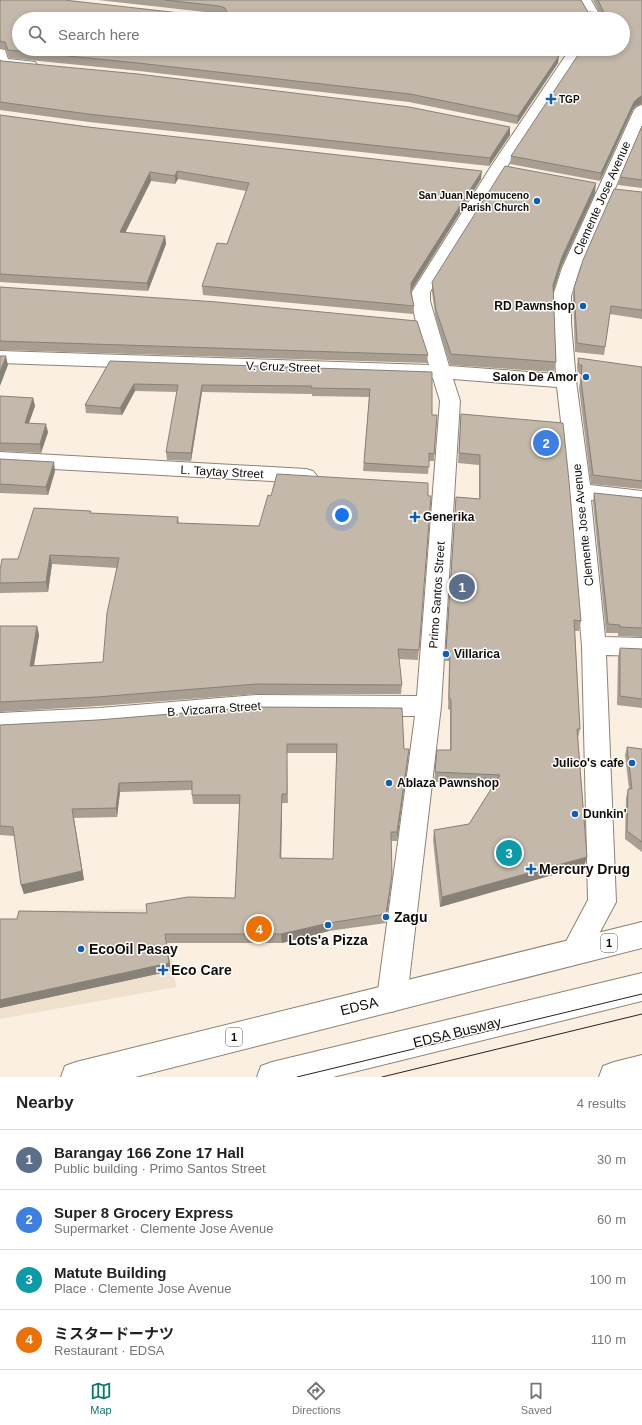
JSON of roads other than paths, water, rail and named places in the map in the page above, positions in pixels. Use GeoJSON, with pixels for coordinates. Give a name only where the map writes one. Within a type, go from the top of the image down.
{"type":"FeatureCollection","features":[{"type":"Feature","properties":{"kind":"main road"},"geometry":{"type":"LineString","coordinates":[[584,0],[591,12]]}},
{"type":"Feature","properties":{"kind":"main road"},"geometry":{"type":"LineString","coordinates":[[0,53],[1,60],[4,63],[44,66]]}},
{"type":"Feature","properties":{"kind":"main road","name":"Primo Santos Street"},"geometry":{"type":"LineString","coordinates":[[392,998],[429,706],[437,484],[450,401],[442,372],[419,322],[421,292],[496,171],[515,130],[566,56]]}},
{"type":"Feature","properties":{"kind":"main road","name":"Clemente Jose Avenue"},"geometry":{"type":"LineString","coordinates":[[575,951],[602,902],[594,646],[580,491],[566,381],[573,359],[562,323],[562,296],[570,268],[642,110]]}},
{"type":"Feature","properties":{"kind":"main road","name":"V. Cruz Street"},"geometry":{"type":"LineString","coordinates":[[0,356],[442,372],[566,381]]}},
{"type":"Feature","properties":{"kind":"main road","name":"L. Taytay Street"},"geometry":{"type":"LineString","coordinates":[[0,459],[325,478]]}},
{"type":"Feature","properties":{"kind":"main road"},"geometry":{"type":"LineString","coordinates":[[580,491],[642,498]]}},
{"type":"Feature","properties":{"kind":"main road"},"geometry":{"type":"LineString","coordinates":[[594,646],[642,647]]}},
{"type":"Feature","properties":{"kind":"main road","name":"B. Vizcarra Street"},"geometry":{"type":"LineString","coordinates":[[0,723],[99,718],[257,705],[429,706]]}},
{"type":"Feature","properties":{"kind":"main road","name":"EDSA"},"geometry":{"type":"LineString","coordinates":[[76,1077],[642,935]]}},
{"type":"Feature","properties":{"kind":"main road","name":"EDSA Busway"},"geometry":{"type":"LineString","coordinates":[[272,1077],[642,987]]}},
{"type":"Feature","properties":{"kind":"tram line"},"geometry":{"type":"LineString","coordinates":[[297,1077],[642,994]]}},
{"type":"Feature","properties":{"kind":"tram line"},"geometry":{"type":"LineString","coordinates":[[382,1077],[642,1014]]}},
{"type":"Feature","properties":{"kind":"place","name":"TGP"},"geometry":{"type":"Point","coordinates":[551,99]}},
{"type":"Feature","properties":{"kind":"place","name":"San Juan Nepomuceno Parish Church"},"geometry":{"type":"Point","coordinates":[537,201]}},
{"type":"Feature","properties":{"kind":"place","name":"RD Pawnshop"},"geometry":{"type":"Point","coordinates":[583,306]}},
{"type":"Feature","properties":{"kind":"place","name":"Salon De Amor"},"geometry":{"type":"Point","coordinates":[586,377]}},
{"type":"Feature","properties":{"kind":"place","name":"Super 8 Grocery Express"},"geometry":{"type":"Point","coordinates":[546,443]}},
{"type":"Feature","properties":{"kind":"place","name":"Generika"},"geometry":{"type":"Point","coordinates":[415,517]}},
{"type":"Feature","properties":{"kind":"place","name":"Barangay 166 Zone 17 Hall"},"geometry":{"type":"Point","coordinates":[462,587]}},
{"type":"Feature","properties":{"kind":"place","name":"Villarica"},"geometry":{"type":"Point","coordinates":[446,654]}},
{"type":"Feature","properties":{"kind":"place","name":"Julico's cafe"},"geometry":{"type":"Point","coordinates":[632,763]}},
{"type":"Feature","properties":{"kind":"place","name":"Ablaza Pawnshop"},"geometry":{"type":"Point","coordinates":[389,783]}},
{"type":"Feature","properties":{"kind":"place","name":"Dunkin'"},"geometry":{"type":"Point","coordinates":[575,814]}},
{"type":"Feature","properties":{"kind":"place","name":"Matute Building"},"geometry":{"type":"Point","coordinates":[509,853]}},
{"type":"Feature","properties":{"kind":"place","name":"Mercury Drug"},"geometry":{"type":"Point","coordinates":[531,869]}},
{"type":"Feature","properties":{"kind":"place","name":"Zagu"},"geometry":{"type":"Point","coordinates":[386,917]}},
{"type":"Feature","properties":{"kind":"place","name":"Lots'a Pizza"},"geometry":{"type":"Point","coordinates":[328,925]}},
{"type":"Feature","properties":{"kind":"place","name":"ミスタードーナツ"},"geometry":{"type":"Point","coordinates":[259,929]}},
{"type":"Feature","properties":{"kind":"place","name":"EcoOil Pasay"},"geometry":{"type":"Point","coordinates":[81,949]}},
{"type":"Feature","properties":{"kind":"place","name":"Eco Care"},"geometry":{"type":"Point","coordinates":[163,970]}}]}
